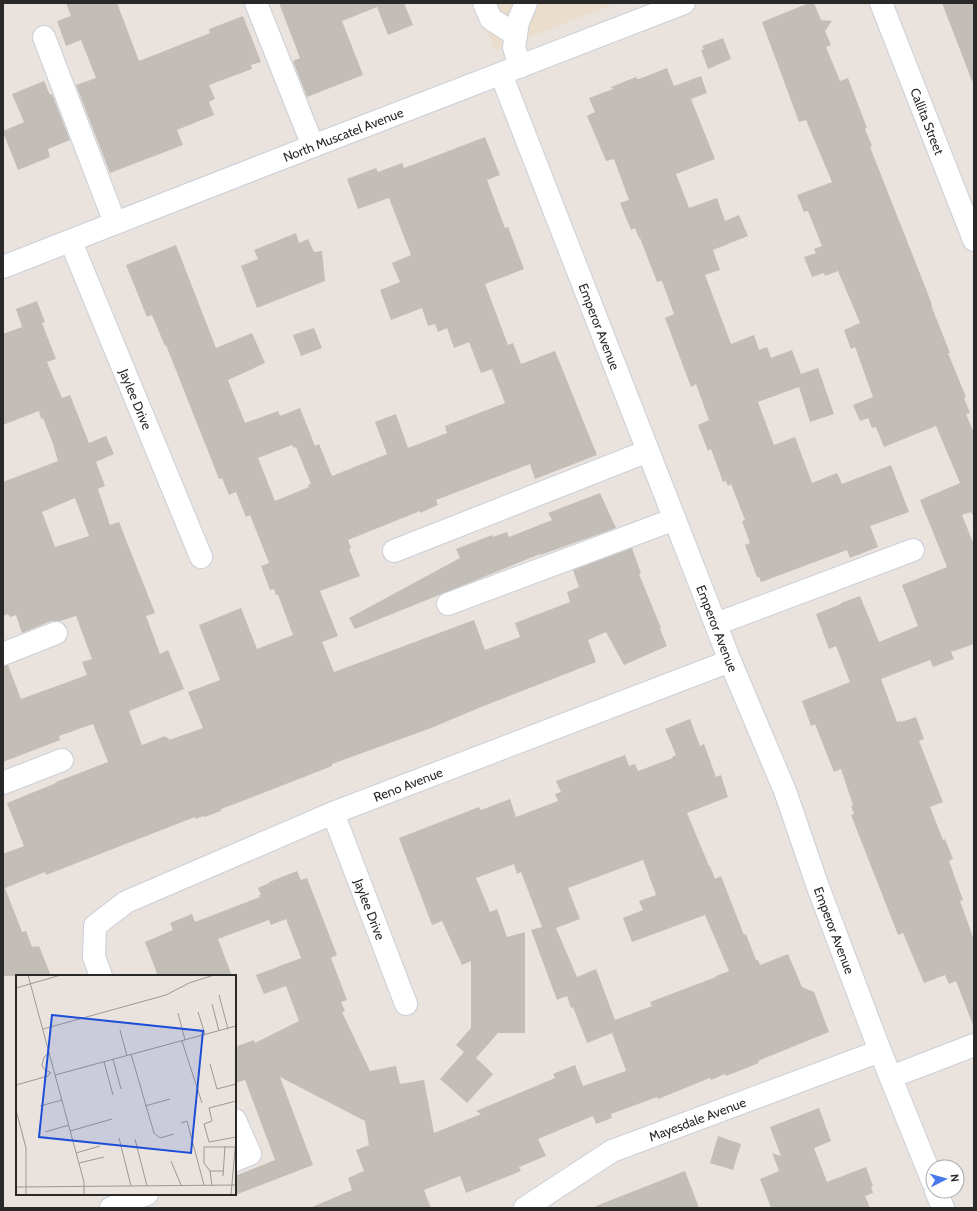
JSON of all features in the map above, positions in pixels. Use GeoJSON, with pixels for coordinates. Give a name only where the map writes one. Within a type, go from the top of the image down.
{"type":"FeatureCollection","features":[{"type":"Feature","properties":{"kind":"street"},"geometry":{"type":"LineString","coordinates":[[256,3],[313,146]]}},
{"type":"Feature","properties":{"kind":"street"},"geometry":{"type":"LineString","coordinates":[[484,3],[491,19],[516,35]]}},
{"type":"Feature","properties":{"kind":"street","name":"Emperor Avenue"},"geometry":{"type":"LineString","coordinates":[[526,3],[518,22],[510,70],[648,451],[730,661],[785,791],[818,887],[880,1051],[925,1162]]}},
{"type":"Feature","properties":{"kind":"street","name":"Callita Street"},"geometry":{"type":"LineString","coordinates":[[881,3],[974,240]]}},
{"type":"Feature","properties":{"kind":"street","name":"North Muscatel Avenue"},"geometry":{"type":"LineString","coordinates":[[3,267],[71,242],[115,223],[674,5]]}},
{"type":"Feature","properties":{"kind":"street"},"geometry":{"type":"LineString","coordinates":[[44,37],[115,223]]}},
{"type":"Feature","properties":{"kind":"street","name":"Jaylee Drive"},"geometry":{"type":"LineString","coordinates":[[71,242],[201,557]]}},
{"type":"Feature","properties":{"kind":"street"},"geometry":{"type":"LineString","coordinates":[[394,551],[648,451]]}},
{"type":"Feature","properties":{"kind":"street"},"geometry":{"type":"LineString","coordinates":[[448,604],[675,519]]}},
{"type":"Feature","properties":{"kind":"street"},"geometry":{"type":"LineString","coordinates":[[716,624],[913,550]]}},
{"type":"Feature","properties":{"kind":"street"},"geometry":{"type":"LineString","coordinates":[[3,654],[56,633]]}},
{"type":"Feature","properties":{"kind":"street","name":"Reno Avenue"},"geometry":{"type":"LineString","coordinates":[[101,975],[94,957],[95,926],[126,902],[333,813],[730,661]]}},
{"type":"Feature","properties":{"kind":"street"},"geometry":{"type":"LineString","coordinates":[[3,783],[62,760]]}},
{"type":"Feature","properties":{"kind":"street","name":"Jaylee Drive"},"geometry":{"type":"LineString","coordinates":[[333,813],[406,1004]]}},
{"type":"Feature","properties":{"kind":"street"},"geometry":{"type":"LineString","coordinates":[[891,1077],[974,1045]]}},
{"type":"Feature","properties":{"kind":"street","name":"Mayesdale Avenue"},"geometry":{"type":"LineString","coordinates":[[525,1208],[612,1151],[880,1051]]}},
{"type":"Feature","properties":{"kind":"street"},"geometry":{"type":"LineString","coordinates":[[236,1122],[250,1154],[236,1160]]}},
{"type":"Feature","properties":{"kind":"street"},"geometry":{"type":"LineString","coordinates":[[111,1208],[144,1195]]}},
{"type":"Feature","properties":{"kind":"shaded area"},"geometry":{"type":"Polygon","coordinates":[[[476,3],[616,3],[495,51],[476,3]]]}},
{"type":"Feature","properties":{"kind":"building"},"geometry":{"type":"Polygon","coordinates":[[[66,3],[117,3],[139,61],[210,33],[209,29],[243,16],[261,62],[251,65],[252,69],[209,85],[215,99],[209,102],[214,115],[177,130],[183,145],[110,173],[76,85],[96,78],[81,40],[66,46],[57,21],[71,16],[66,3]]]}},
{"type":"Feature","properties":{"kind":"building"},"geometry":{"type":"Polygon","coordinates":[[[279,3],[404,3],[413,25],[388,35],[377,7],[342,21],[363,75],[307,97],[293,61],[300,58],[279,3]]]}},
{"type":"Feature","properties":{"kind":"building"},"geometry":{"type":"Polygon","coordinates":[[[809,3],[814,3],[821,20],[832,21],[825,31],[831,45],[826,47],[840,81],[848,78],[867,128],[865,129],[872,146],[870,147],[928,294],[950,353],[948,353],[966,397],[964,398],[970,413],[966,414],[974,433],[974,517],[971,512],[962,515],[974,545],[974,644],[951,652],[954,659],[933,667],[930,660],[881,679],[897,722],[916,717],[924,739],[919,741],[943,802],[930,807],[943,840],[945,839],[953,859],[949,861],[963,900],[960,901],[974,940],[973,1025],[956,981],[949,984],[945,975],[924,983],[903,933],[898,935],[851,815],[854,814],[851,806],[853,805],[841,769],[834,772],[815,724],[811,726],[802,701],[850,682],[836,646],[829,649],[816,614],[860,596],[879,642],[918,626],[902,585],[947,567],[920,500],[960,483],[936,426],[884,447],[876,427],[872,428],[868,418],[860,421],[853,405],[873,397],[855,347],[851,349],[844,330],[860,323],[838,271],[825,276],[824,273],[812,277],[804,257],[816,253],[814,249],[822,246],[808,211],[804,212],[797,195],[832,182],[806,120],[799,122],[762,22],[809,3]]]}},
{"type":"Feature","properties":{"kind":"building"},"geometry":{"type":"Polygon","coordinates":[[[942,3],[974,3],[974,80],[972,81],[942,3]]]}},
{"type":"Feature","properties":{"kind":"building"},"geometry":{"type":"Polygon","coordinates":[[[723,38],[731,59],[708,69],[701,50],[704,49],[702,46],[723,38]]]}},
{"type":"Feature","properties":{"kind":"building"},"geometry":{"type":"Polygon","coordinates":[[[667,68],[674,86],[701,76],[707,93],[691,99],[715,159],[676,174],[689,208],[717,198],[725,221],[739,215],[748,236],[713,250],[720,270],[705,275],[731,344],[754,335],[759,350],[767,347],[771,358],[792,350],[801,374],[818,368],[834,414],[810,422],[799,387],[758,402],[774,445],[795,437],[812,483],[837,473],[842,484],[891,465],[909,512],[870,526],[878,547],[850,558],[847,550],[761,582],[759,577],[757,577],[745,545],[750,543],[742,521],[745,520],[731,484],[728,486],[726,481],[723,482],[711,449],[708,451],[698,425],[709,420],[696,384],[691,387],[665,318],[674,314],[662,281],[657,282],[635,228],[631,230],[620,203],[629,200],[614,159],[606,161],[587,116],[595,112],[589,98],[613,89],[611,87],[636,77],[639,79],[667,68]]]}},
{"type":"Feature","properties":{"kind":"building"},"geometry":{"type":"Polygon","coordinates":[[[44,81],[50,95],[52,94],[70,140],[48,149],[50,157],[18,170],[3,132],[24,122],[12,94],[44,81]]]}},
{"type":"Feature","properties":{"kind":"building"},"geometry":{"type":"Polygon","coordinates":[[[485,137],[500,175],[487,180],[505,228],[508,227],[524,269],[485,284],[508,345],[513,343],[521,364],[555,351],[597,455],[535,479],[530,464],[436,500],[438,505],[348,540],[351,548],[349,549],[360,576],[320,591],[338,636],[322,642],[334,672],[474,620],[485,650],[520,637],[515,623],[570,602],[567,592],[579,587],[573,570],[632,548],[641,573],[639,574],[667,646],[624,665],[606,632],[588,640],[596,662],[431,728],[332,764],[332,766],[221,809],[221,811],[205,817],[195,819],[195,817],[46,875],[45,872],[5,888],[22,932],[26,931],[32,947],[39,946],[51,975],[3,976],[3,854],[24,846],[7,803],[108,762],[93,724],[59,736],[60,740],[3,762],[3,666],[8,665],[21,699],[87,675],[82,662],[92,659],[76,616],[60,621],[51,621],[22,633],[16,615],[10,617],[8,614],[3,616],[3,482],[58,461],[53,444],[43,418],[41,419],[39,411],[3,425],[3,334],[22,327],[16,309],[37,301],[45,322],[42,323],[56,359],[47,362],[62,398],[70,395],[89,443],[106,436],[114,454],[96,462],[105,486],[98,489],[110,525],[119,522],[155,613],[146,616],[160,654],[168,650],[184,689],[129,711],[142,745],[165,736],[166,738],[168,737],[169,740],[203,728],[188,692],[220,680],[199,625],[241,608],[257,649],[293,635],[278,595],[276,595],[274,589],[270,590],[261,566],[269,563],[250,515],[246,517],[236,492],[229,495],[222,478],[219,479],[166,345],[165,346],[152,315],[147,317],[126,265],[176,245],[216,348],[252,333],[265,363],[228,380],[245,423],[278,411],[280,416],[300,408],[315,446],[319,444],[332,476],[387,454],[375,422],[396,414],[408,448],[447,433],[445,426],[505,403],[492,369],[481,373],[469,342],[454,348],[447,328],[438,332],[435,324],[428,326],[422,308],[391,320],[380,290],[400,282],[392,263],[411,255],[389,198],[358,209],[347,179],[376,168],[378,172],[402,163],[404,168],[485,137]],[[292,445],[258,458],[275,501],[309,487],[308,485],[311,484],[296,447],[294,448],[292,445]],[[75,498],[42,512],[55,547],[89,536],[75,498]]]}},
{"type":"Feature","properties":{"kind":"building"},"geometry":{"type":"Polygon","coordinates":[[[296,233],[299,243],[308,239],[314,252],[322,251],[325,281],[257,308],[241,266],[258,259],[254,250],[296,233]]]}},
{"type":"Feature","properties":{"kind":"building"},"geometry":{"type":"Polygon","coordinates":[[[314,328],[322,348],[301,356],[293,335],[314,328]]]}},
{"type":"Feature","properties":{"kind":"building"},"geometry":{"type":"Polygon","coordinates":[[[600,493],[616,528],[540,554],[355,629],[349,618],[460,558],[456,549],[492,535],[493,537],[507,532],[509,537],[552,520],[548,513],[600,493]]]}},
{"type":"Feature","properties":{"kind":"building"},"geometry":{"type":"Polygon","coordinates":[[[690,719],[700,746],[704,744],[716,777],[721,775],[728,797],[687,813],[709,866],[715,879],[721,876],[744,935],[746,934],[756,960],[758,960],[760,965],[788,954],[802,987],[814,992],[829,1032],[758,1061],[759,1063],[726,1076],[725,1074],[711,1080],[710,1078],[658,1099],[657,1097],[611,1114],[612,1118],[596,1124],[593,1116],[538,1139],[546,1156],[519,1167],[521,1171],[466,1193],[460,1176],[424,1190],[431,1208],[310,1208],[352,1190],[348,1178],[364,1171],[356,1150],[369,1145],[365,1121],[280,1077],[313,1165],[236,1195],[236,1176],[275,1160],[245,1080],[236,1083],[236,1047],[254,1040],[255,1043],[299,1021],[286,986],[264,994],[256,975],[301,958],[286,919],[271,925],[269,920],[218,939],[232,975],[158,975],[145,942],[173,930],[170,923],[192,914],[195,922],[260,897],[259,895],[261,895],[258,888],[297,871],[301,880],[307,878],[337,955],[331,958],[347,1000],[341,1002],[345,1011],[342,1012],[370,1071],[396,1066],[400,1084],[424,1080],[434,1133],[481,1114],[476,1111],[555,1078],[553,1074],[575,1065],[583,1086],[626,1071],[612,1033],[587,1043],[573,1007],[571,1008],[567,996],[557,1000],[531,930],[542,927],[521,872],[517,874],[514,864],[476,878],[490,912],[497,909],[507,937],[525,932],[525,1033],[498,1033],[476,1058],[493,1074],[467,1103],[440,1079],[464,1052],[456,1045],[471,1028],[471,961],[462,965],[442,921],[432,925],[399,838],[479,807],[481,810],[510,799],[516,817],[558,801],[555,794],[561,792],[556,781],[625,755],[629,766],[635,764],[638,771],[673,758],[672,757],[676,755],[665,729],[690,719]],[[643,860],[568,888],[580,919],[556,928],[577,977],[596,969],[615,1020],[652,1006],[650,1002],[729,971],[705,915],[632,942],[623,918],[643,910],[639,901],[656,895],[643,860]]]}},
{"type":"Feature","properties":{"kind":"building"},"geometry":{"type":"Polygon","coordinates":[[[819,1108],[831,1141],[814,1148],[827,1182],[866,1167],[873,1186],[871,1187],[873,1193],[865,1196],[870,1208],[771,1208],[760,1179],[779,1171],[772,1153],[781,1156],[770,1127],[819,1108]]]}},
{"type":"Feature","properties":{"kind":"building"},"geometry":{"type":"Polygon","coordinates":[[[718,1136],[741,1144],[733,1170],[710,1163],[718,1136]]]}},
{"type":"Feature","properties":{"kind":"building"},"geometry":{"type":"Polygon","coordinates":[[[685,1171],[699,1208],[596,1208],[596,1206],[685,1171]]]}}]}
